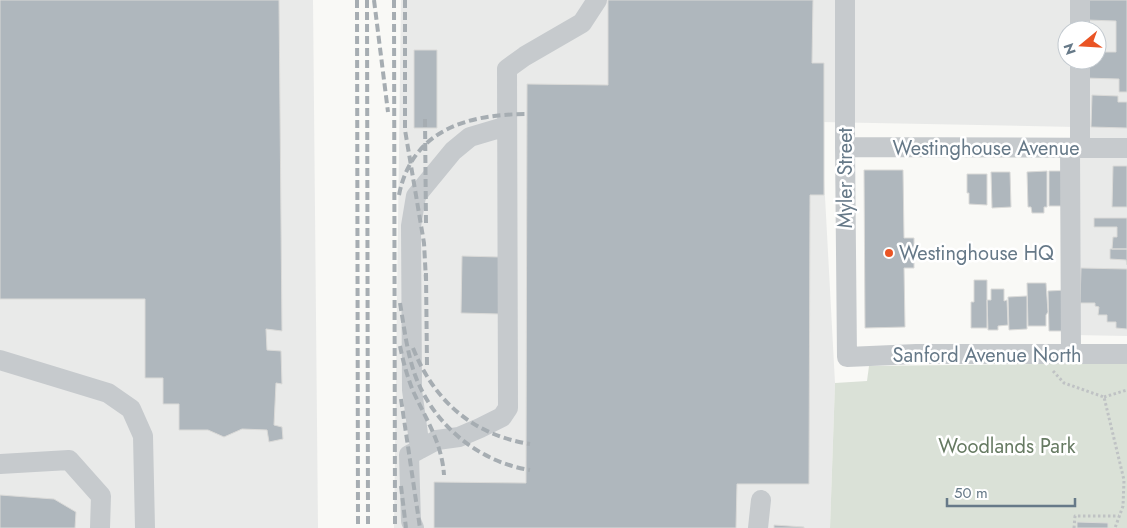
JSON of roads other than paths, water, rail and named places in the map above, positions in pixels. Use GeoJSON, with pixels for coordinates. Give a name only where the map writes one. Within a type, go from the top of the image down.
{"type":"FeatureCollection","features":[{"type":"Feature","properties":{"kind":"street"},"geometry":{"type":"LineString","coordinates":[[414,528],[411,521],[409,455],[437,440],[459,437],[480,428],[502,417],[508,408],[506,69],[582,22],[597,0]]}},
{"type":"Feature","properties":{"kind":"street","name":"Myler Street"},"geometry":{"type":"LineString","coordinates":[[845,0],[846,357]]}},
{"type":"Feature","properties":{"kind":"street"},"geometry":{"type":"LineString","coordinates":[[1080,0],[1080,20]]}},
{"type":"Feature","properties":{"kind":"street"},"geometry":{"type":"LineString","coordinates":[[1061,353],[1079,70]]}},
{"type":"Feature","properties":{"kind":"street"},"geometry":{"type":"LineString","coordinates":[[420,449],[412,382],[411,226],[416,196],[453,151],[470,137],[506,126]]}},
{"type":"Feature","properties":{"kind":"street","name":"Westinghouse Avenue"},"geometry":{"type":"LineString","coordinates":[[844,147],[1127,148]]}},
{"type":"Feature","properties":{"kind":"street","name":"Sanford Avenue North"},"geometry":{"type":"LineString","coordinates":[[846,357],[916,354],[1127,354]]}},
{"type":"Feature","properties":{"kind":"street"},"geometry":{"type":"LineString","coordinates":[[0,360],[108,392],[131,409],[143,436],[145,528]]}},
{"type":"Feature","properties":{"kind":"street"},"geometry":{"type":"LineString","coordinates":[[0,464],[69,460],[101,496],[100,528]]}},
{"type":"Feature","properties":{"kind":"street"},"geometry":{"type":"LineString","coordinates":[[758,528],[761,500]]}},
{"type":"Feature","properties":{"kind":"railway"},"geometry":{"type":"LineString","coordinates":[[357,0],[358,528]]}},
{"type":"Feature","properties":{"kind":"railway"},"geometry":{"type":"LineString","coordinates":[[367,0],[368,528]]}},
{"type":"Feature","properties":{"kind":"railway"},"geometry":{"type":"LineString","coordinates":[[374,0],[388,112]]}},
{"type":"Feature","properties":{"kind":"railway"},"geometry":{"type":"LineString","coordinates":[[394,0],[395,528]]}},
{"type":"Feature","properties":{"kind":"railway"},"geometry":{"type":"LineString","coordinates":[[405,0],[405,130],[424,243],[426,280]]}},
{"type":"Feature","properties":{"kind":"railway"},"geometry":{"type":"LineString","coordinates":[[399,195],[406,173],[416,154],[430,140],[446,130],[465,122],[485,117],[528,114]]}},
{"type":"Feature","properties":{"kind":"railway"},"geometry":{"type":"LineString","coordinates":[[425,119],[426,225]]}},
{"type":"Feature","properties":{"kind":"railway"},"geometry":{"type":"LineString","coordinates":[[426,273],[427,365]]}},
{"type":"Feature","properties":{"kind":"railway"},"geometry":{"type":"LineString","coordinates":[[400,303],[412,366],[423,393],[433,409],[460,438],[476,449],[493,459],[511,466],[530,470]]}},
{"type":"Feature","properties":{"kind":"railway"},"geometry":{"type":"LineString","coordinates":[[400,346],[413,391],[437,442],[443,463],[444,475]]}},
{"type":"Feature","properties":{"kind":"railway"},"geometry":{"type":"LineString","coordinates":[[413,348],[432,384],[458,412],[473,424],[491,433],[530,444]]}},
{"type":"Feature","properties":{"kind":"railway"},"geometry":{"type":"LineString","coordinates":[[401,399],[420,528]]}},
{"type":"Feature","properties":{"kind":"railway"},"geometry":{"type":"LineString","coordinates":[[401,486],[406,528]]}},
{"type":"Feature","properties":{"kind":"place","name":"Westinghouse HQ"},"geometry":{"type":"Point","coordinates":[889,253]}},
{"type":"Feature","properties":{"kind":"park label","name":"Woodlands Park"},"geometry":{"type":"Point","coordinates":[1007,446]}}]}
